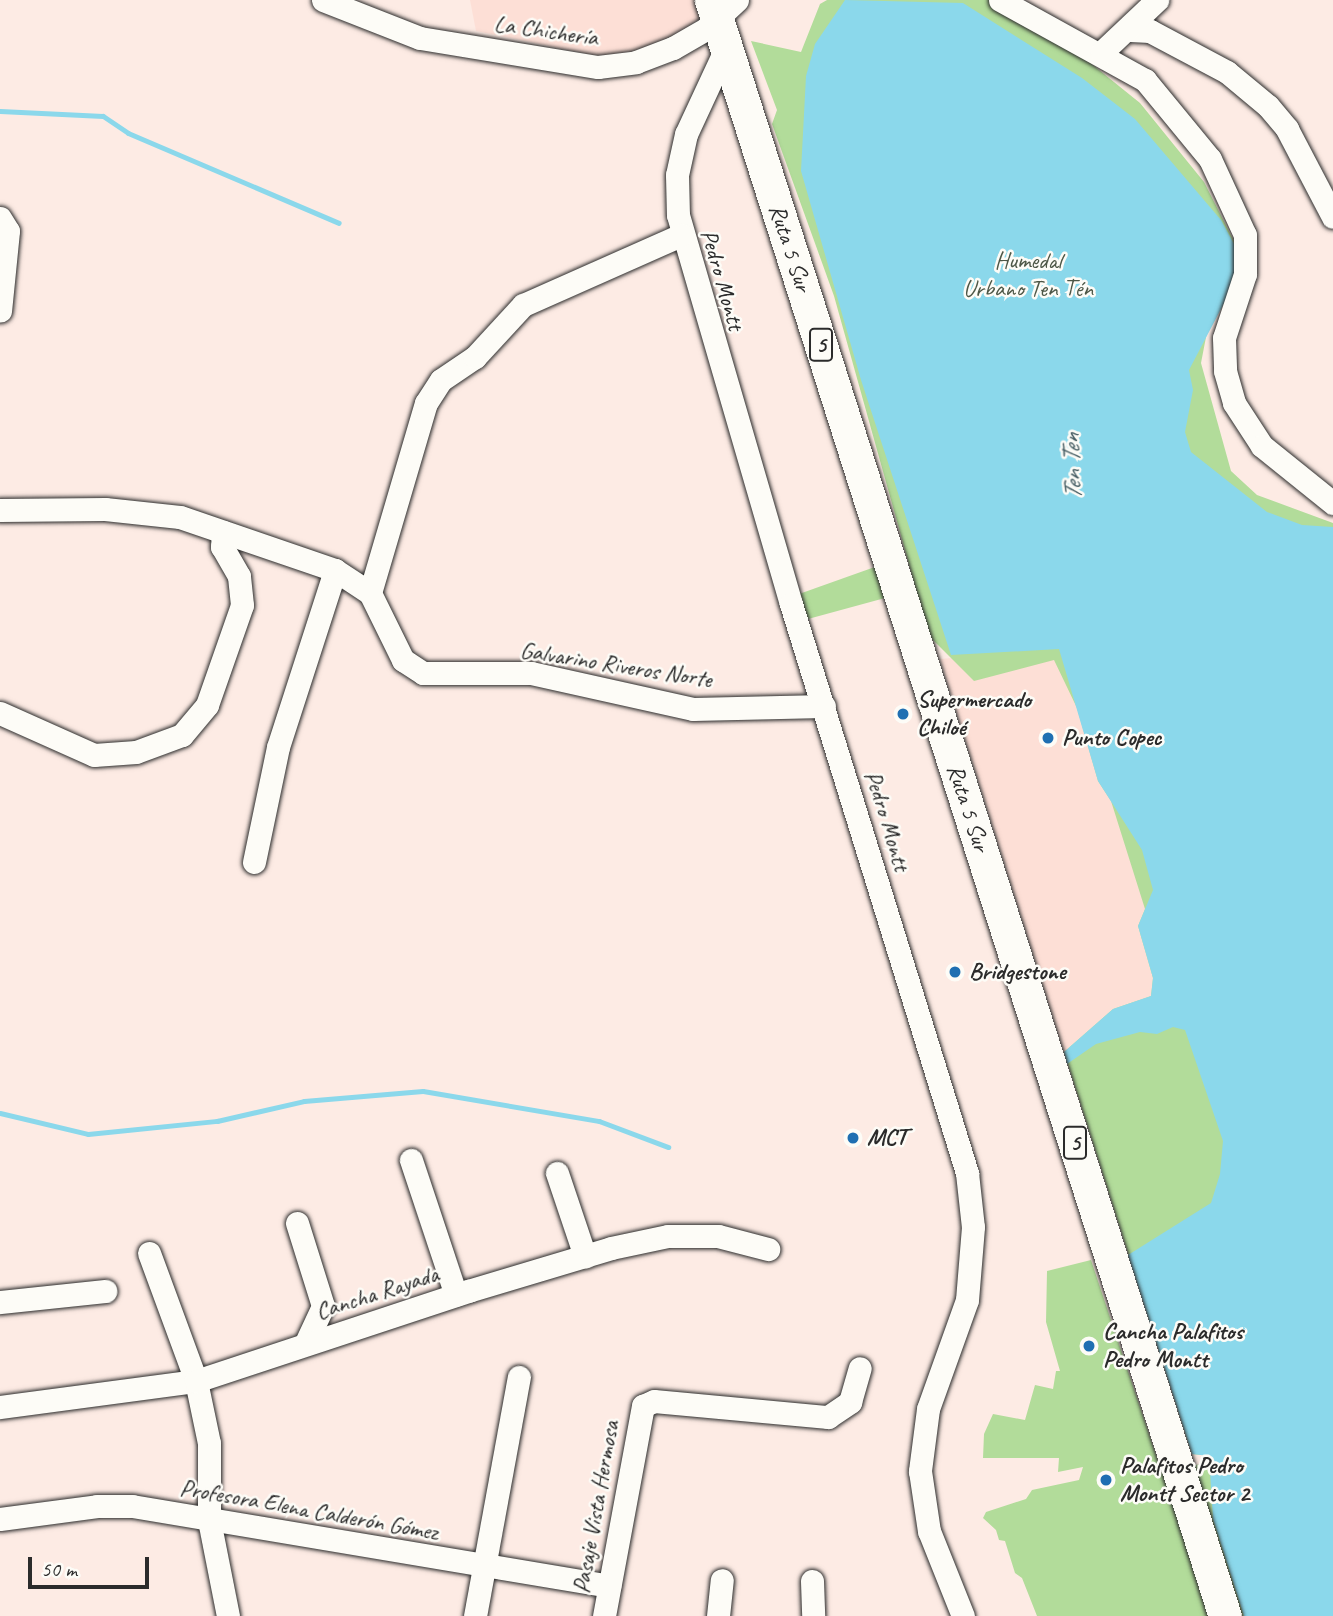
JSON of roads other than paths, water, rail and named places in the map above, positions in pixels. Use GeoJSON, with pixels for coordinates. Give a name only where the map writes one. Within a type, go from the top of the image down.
{"type":"FeatureCollection","features":[{"type":"Feature","properties":{"kind":"highway","name":"Ruta 5 Sur"},"geometry":{"type":"LineString","coordinates":[[723,17],[1225,1616]]}},
{"type":"Feature","properties":{"kind":"street","name":"La Chichería"},"geometry":{"type":"LineString","coordinates":[[323,0],[420,38],[580,66],[616,65],[654,56],[723,17]]}},
{"type":"Feature","properties":{"kind":"street"},"geometry":{"type":"LineString","coordinates":[[1000,0],[1102,52],[1145,80],[1171,107],[1224,184],[1245,234],[1247,259],[1224,338],[1232,395],[1262,446],[1333,503]]}},
{"type":"Feature","properties":{"kind":"street"},"geometry":{"type":"LineString","coordinates":[[1102,52],[1130,30],[1157,0]]}},
{"type":"Feature","properties":{"kind":"street","name":"Pedro Montt"},"geometry":{"type":"LineString","coordinates":[[723,17],[680,154],[677,195],[681,235],[967,1173],[972,1227],[967,1300],[928,1409],[920,1471],[929,1531],[963,1616]]}},
{"type":"Feature","properties":{"kind":"street"},"geometry":{"type":"LineString","coordinates":[[1130,30],[1150,31],[1227,72],[1268,106],[1287,129],[1333,216]]}},
{"type":"Feature","properties":{"kind":"street"},"geometry":{"type":"LineString","coordinates":[[0,218],[9,230],[0,308]]}},
{"type":"Feature","properties":{"kind":"street"},"geometry":{"type":"LineString","coordinates":[[0,510],[105,509],[180,517],[335,570],[370,593],[426,402],[441,380],[475,357],[523,304],[681,235]]}},
{"type":"Feature","properties":{"kind":"street"},"geometry":{"type":"LineString","coordinates":[[0,713],[94,755],[136,752],[183,735],[207,705],[242,605],[239,576],[222,547],[223,532]]}},
{"type":"Feature","properties":{"kind":"street"},"geometry":{"type":"LineString","coordinates":[[254,862],[278,747],[335,570]]}},
{"type":"Feature","properties":{"kind":"street","name":"Galvarino Riveros Norte"},"geometry":{"type":"LineString","coordinates":[[370,593],[403,660],[423,673],[531,673],[693,709],[824,706]]}},
{"type":"Feature","properties":{"kind":"street"},"geometry":{"type":"LineString","coordinates":[[411,1160],[456,1295]]}},
{"type":"Feature","properties":{"kind":"street"},"geometry":{"type":"LineString","coordinates":[[557,1173],[584,1256]]}},
{"type":"Feature","properties":{"kind":"street"},"geometry":{"type":"LineString","coordinates":[[297,1223],[324,1306],[306,1342]]}},
{"type":"Feature","properties":{"kind":"street","name":"Cancha Rayada"},"geometry":{"type":"LineString","coordinates":[[0,1407],[196,1381],[306,1342],[456,1295],[584,1256],[668,1236],[718,1236],[768,1249]]}},
{"type":"Feature","properties":{"kind":"street"},"geometry":{"type":"LineString","coordinates":[[149,1253],[196,1381],[209,1443],[209,1520],[228,1616]]}},
{"type":"Feature","properties":{"kind":"street"},"geometry":{"type":"LineString","coordinates":[[0,1302],[105,1291]]}},
{"type":"Feature","properties":{"kind":"street","name":"Pasaje Vista Hermosa"},"geometry":{"type":"LineString","coordinates":[[604,1616],[643,1406],[654,1401],[828,1418],[850,1402],[860,1368]]}},
{"type":"Feature","properties":{"kind":"street"},"geometry":{"type":"LineString","coordinates":[[475,1616],[519,1377]]}},
{"type":"Feature","properties":{"kind":"street","name":"Profesora Elena Calderón Gómez"},"geometry":{"type":"LineString","coordinates":[[0,1519],[97,1506],[132,1506],[609,1586]]}},
{"type":"Feature","properties":{"kind":"street"},"geometry":{"type":"LineString","coordinates":[[718,1616],[722,1580]]}},
{"type":"Feature","properties":{"kind":"street"},"geometry":{"type":"LineString","coordinates":[[812,1581],[813,1616]]}},
{"type":"Feature","properties":{"kind":"water","name":"Humedal Urbano Ten Tén"},"geometry":{"type":"Polygon","coordinates":[[[845,0],[963,3],[1082,78],[1135,119],[1221,220],[1241,257],[1232,288],[1189,370],[1193,390],[1185,432],[1191,452],[1267,512],[1302,525],[1333,527],[1333,1616],[1244,1616],[1213,1519],[1209,1456],[1192,1454],[1128,1255],[1211,1203],[1220,1174],[1223,1141],[1185,1030],[1173,1027],[1157,1034],[1140,1032],[1096,1044],[1067,1064],[1064,1052],[1113,1009],[1151,996],[1153,978],[1138,926],[1153,890],[1142,850],[1098,781],[1059,649],[951,655],[861,380],[801,171],[806,76],[815,44],[845,0]]]}},
{"type":"Feature","properties":{"kind":"waterway"},"geometry":{"type":"LineString","coordinates":[[0,111],[103,116],[128,133],[339,223]]}},
{"type":"Feature","properties":{"kind":"waterway"},"geometry":{"type":"LineString","coordinates":[[0,1113],[88,1134],[217,1121],[304,1101],[423,1091],[599,1121],[668,1147]]}},
{"type":"Feature","properties":{"kind":"place","name":"Supermercado Chiloé"},"geometry":{"type":"Point","coordinates":[903,714]}},
{"type":"Feature","properties":{"kind":"place","name":"Punto Copec"},"geometry":{"type":"Point","coordinates":[1048,738]}},
{"type":"Feature","properties":{"kind":"place","name":"Bridgestone"},"geometry":{"type":"Point","coordinates":[955,972]}},
{"type":"Feature","properties":{"kind":"place","name":"MCT"},"geometry":{"type":"Point","coordinates":[853,1138]}},
{"type":"Feature","properties":{"kind":"place","name":"Cancha Palafitos Pedro Montt"},"geometry":{"type":"Point","coordinates":[1089,1346]}},
{"type":"Feature","properties":{"kind":"place","name":"Palafitos Pedro Montt Sector 2"},"geometry":{"type":"Point","coordinates":[1106,1480]}},
{"type":"Feature","properties":{"kind":"water label","name":"Ten Ten"},"geometry":{"type":"Point","coordinates":[1072,467]}}]}
